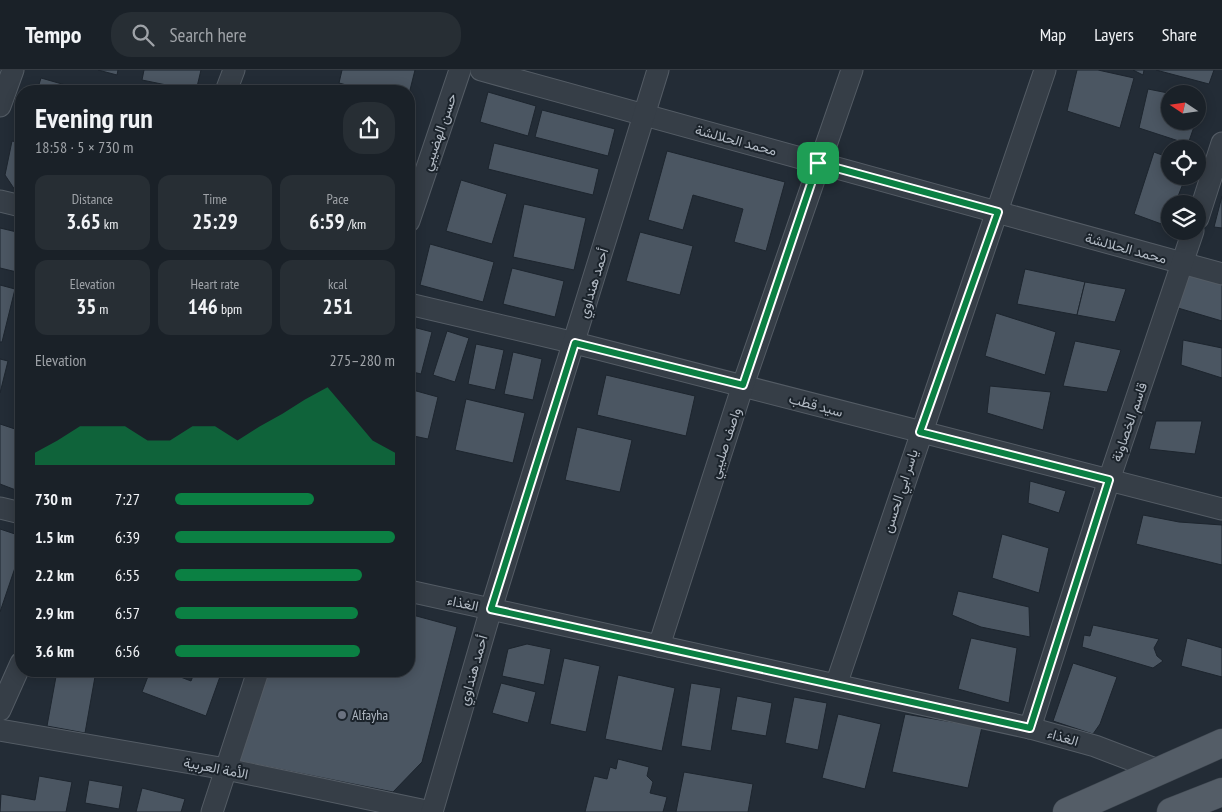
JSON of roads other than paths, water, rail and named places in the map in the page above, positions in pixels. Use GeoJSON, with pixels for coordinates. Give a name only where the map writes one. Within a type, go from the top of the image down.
{"type":"FeatureCollection","features":[{"type":"Feature","properties":{"kind":"main road"},"geometry":{"type":"LineString","coordinates":[[1067,812],[1222,743]]}},
{"type":"Feature","properties":{"kind":"main road"},"geometry":{"type":"LineString","coordinates":[[1171,812],[1222,792]]}},
{"type":"Feature","properties":{"kind":"street"},"geometry":{"type":"LineString","coordinates":[[0,106],[13,70]]}},
{"type":"Feature","properties":{"kind":"street"},"geometry":{"type":"LineString","coordinates":[[228,85],[234,70]]}},
{"type":"Feature","properties":{"kind":"street","name":"حسن الهضيبي"},"geometry":{"type":"LineString","coordinates":[[415,204],[460,70]]}},
{"type":"Feature","properties":{"kind":"street","name":"محمد الحلالشة"},"geometry":{"type":"LineString","coordinates":[[481,70],[1222,274]]}},
{"type":"Feature","properties":{"kind":"street","name":"أحمد هنداوي"},"geometry":{"type":"LineString","coordinates":[[432,812],[491,609],[575,343],[658,70]]}},
{"type":"Feature","properties":{"kind":"street","name":"واصف صليبي"},"geometry":{"type":"LineString","coordinates":[[659,646],[743,385],[818,163],[852,70]]}},
{"type":"Feature","properties":{"kind":"street","name":"ياسر ابي الحسن"},"geometry":{"type":"LineString","coordinates":[[836,685],[920,432],[998,212],[1045,70]]}},
{"type":"Feature","properties":{"kind":"street"},"geometry":{"type":"LineString","coordinates":[[1205,195],[1222,143]]}},
{"type":"Feature","properties":{"kind":"street"},"geometry":{"type":"LineString","coordinates":[[0,200],[15,204]]}},
{"type":"Feature","properties":{"kind":"street","name":"قاسم الخصاونة"},"geometry":{"type":"LineString","coordinates":[[1030,728],[1109,480],[1190,240]]}},
{"type":"Feature","properties":{"kind":"street","name":"سيد قطب"},"geometry":{"type":"LineString","coordinates":[[415,305],[743,385],[1222,509]]}},
{"type":"Feature","properties":{"kind":"street"},"geometry":{"type":"LineString","coordinates":[[0,508],[15,512]]}},
{"type":"Feature","properties":{"kind":"street","name":"الغذاء"},"geometry":{"type":"LineString","coordinates":[[415,592],[1030,728],[1095,746],[1158,770]]}},
{"type":"Feature","properties":{"kind":"street"},"geometry":{"type":"LineString","coordinates":[[0,710],[15,676]]}},
{"type":"Feature","properties":{"kind":"street"},"geometry":{"type":"LineString","coordinates":[[212,812],[256,677]]}},
{"type":"Feature","properties":{"kind":"street","name":"الأمة العربية"},"geometry":{"type":"LineString","coordinates":[[0,730],[226,769],[432,812]]}},
{"type":"Feature","properties":{"kind":"place","name":"Alfayha"},"geometry":{"type":"Point","coordinates":[342,715]}}]}
